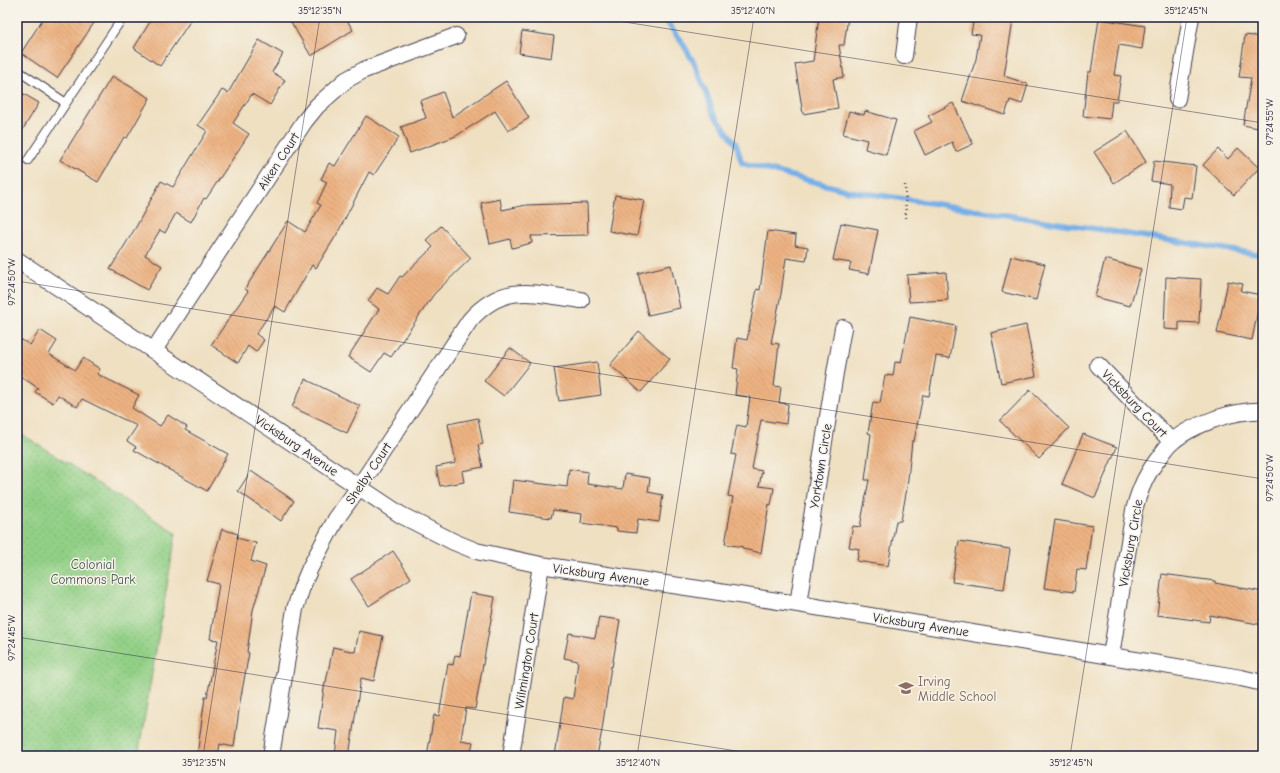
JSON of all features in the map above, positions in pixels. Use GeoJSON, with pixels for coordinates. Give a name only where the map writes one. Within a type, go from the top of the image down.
{"type":"FeatureCollection","features":[{"type":"Feature","properties":{"kind":"street"},"geometry":{"type":"LineString","coordinates":[[904,56],[909,17]]}},
{"type":"Feature","properties":{"kind":"street"},"geometry":{"type":"LineString","coordinates":[[1177,99],[1191,17]]}},
{"type":"Feature","properties":{"kind":"street","name":"Aiken Court"},"geometry":{"type":"LineString","coordinates":[[154,350],[304,122],[317,106],[346,80],[364,70],[456,36]]}},
{"type":"Feature","properties":{"kind":"street","name":"Vicksburg Avenue"},"geometry":{"type":"LineString","coordinates":[[17,260],[401,515],[454,542],[476,550],[541,565],[798,604],[1241,678],[1263,683]]}},
{"type":"Feature","properties":{"kind":"street","name":"Shelby Court"},"geometry":{"type":"LineString","coordinates":[[271,756],[295,609],[310,568],[336,519],[359,487],[470,320],[479,310],[495,299],[515,293],[581,300]]}},
{"type":"Feature","properties":{"kind":"street","name":"Yorktown Circle"},"geometry":{"type":"LineString","coordinates":[[798,604],[835,373],[844,328]]}},
{"type":"Feature","properties":{"kind":"street","name":"Vicksburg Court"},"geometry":{"type":"LineString","coordinates":[[1098,365],[1172,442]]}},
{"type":"Feature","properties":{"kind":"street","name":"Vicksburg Circle"},"geometry":{"type":"LineString","coordinates":[[1111,656],[1134,510],[1139,492],[1155,463],[1172,442],[1191,429],[1237,412],[1251,410],[1263,411]]}},
{"type":"Feature","properties":{"kind":"street","name":"Wilmington Court"},"geometry":{"type":"LineString","coordinates":[[511,756],[541,565]]}},
{"type":"Feature","properties":{"kind":"lane"},"geometry":{"type":"LineString","coordinates":[[28,160],[123,17]]}},
{"type":"Feature","properties":{"kind":"lane"},"geometry":{"type":"LineString","coordinates":[[17,70],[66,103]]}},
{"type":"Feature","properties":{"kind":"path"},"geometry":{"type":"LineString","coordinates":[[905,185],[906,221]]}},
{"type":"Feature","properties":{"kind":"green space","name":"Colonial Commons Park"},"geometry":{"type":"Polygon","coordinates":[[[17,431],[176,533],[138,756],[17,756],[17,431]]]}},
{"type":"Feature","properties":{"kind":"building"},"geometry":{"type":"Polygon","coordinates":[[[44,17],[98,17],[57,78],[21,53],[44,17]]]}},
{"type":"Feature","properties":{"kind":"building"},"geometry":{"type":"Polygon","coordinates":[[[153,17],[193,17],[160,66],[134,48],[153,17]]]}},
{"type":"Feature","properties":{"kind":"building"},"geometry":{"type":"Polygon","coordinates":[[[288,17],[345,17],[353,30],[311,56],[288,17]]]}},
{"type":"Feature","properties":{"kind":"building"},"geometry":{"type":"Polygon","coordinates":[[[819,17],[848,17],[844,45],[839,45],[844,77],[833,79],[838,108],[803,114],[795,64],[813,61],[819,17]]]}},
{"type":"Feature","properties":{"kind":"building"},"geometry":{"type":"Polygon","coordinates":[[[974,17],[992,17],[1013,20],[1004,76],[1028,84],[1022,104],[1010,100],[1005,115],[962,101],[976,59],[980,35],[971,34],[974,17]]]}},
{"type":"Feature","properties":{"kind":"building"},"geometry":{"type":"Polygon","coordinates":[[[1099,19],[1145,26],[1142,49],[1119,45],[1114,75],[1121,76],[1117,101],[1112,101],[1110,119],[1083,116],[1088,72],[1091,72],[1099,19]]]}},
{"type":"Feature","properties":{"kind":"building"},"geometry":{"type":"Polygon","coordinates":[[[522,31],[554,36],[551,58],[519,53],[522,31]]]}},
{"type":"Feature","properties":{"kind":"building"},"geometry":{"type":"Polygon","coordinates":[[[1245,35],[1263,37],[1263,129],[1243,125],[1251,78],[1239,77],[1245,35]]]}},
{"type":"Feature","properties":{"kind":"building"},"geometry":{"type":"Polygon","coordinates":[[[259,40],[283,54],[272,72],[285,80],[270,105],[252,94],[233,123],[249,134],[206,199],[204,198],[191,222],[176,213],[165,233],[160,230],[145,255],[162,266],[147,290],[110,269],[136,227],[161,181],[173,187],[207,131],[198,125],[222,90],[228,93],[259,40]]]}},
{"type":"Feature","properties":{"kind":"building"},"geometry":{"type":"Polygon","coordinates":[[[112,76],[150,98],[127,138],[124,137],[98,182],[60,160],[112,76]]]}},
{"type":"Feature","properties":{"kind":"building"},"geometry":{"type":"Polygon","coordinates":[[[506,81],[529,118],[508,131],[495,111],[456,136],[410,153],[401,127],[426,118],[420,101],[443,92],[452,117],[506,81]]]}},
{"type":"Feature","properties":{"kind":"building"},"geometry":{"type":"Polygon","coordinates":[[[17,90],[39,103],[17,139],[17,90]]]}},
{"type":"Feature","properties":{"kind":"building"},"geometry":{"type":"Polygon","coordinates":[[[953,103],[973,144],[956,152],[952,142],[925,155],[914,131],[932,122],[928,116],[953,103]]]}},
{"type":"Feature","properties":{"kind":"building"},"geometry":{"type":"Polygon","coordinates":[[[849,111],[864,115],[865,111],[896,120],[886,155],[865,149],[867,140],[843,134],[849,111]]]}},
{"type":"Feature","properties":{"kind":"building"},"geometry":{"type":"Polygon","coordinates":[[[366,116],[399,137],[374,175],[369,172],[337,234],[316,268],[312,265],[285,312],[275,306],[256,334],[264,340],[256,352],[248,346],[238,363],[211,345],[248,291],[245,289],[288,221],[305,232],[321,205],[317,203],[327,182],[321,179],[329,163],[335,166],[366,116]]]}},
{"type":"Feature","properties":{"kind":"building"},"geometry":{"type":"Polygon","coordinates":[[[1127,131],[1146,162],[1114,183],[1094,152],[1127,131]]]}},
{"type":"Feature","properties":{"kind":"building"},"geometry":{"type":"Polygon","coordinates":[[[1238,148],[1259,168],[1234,195],[1203,165],[1218,149],[1228,159],[1238,148]]]}},
{"type":"Feature","properties":{"kind":"building"},"geometry":{"type":"Polygon","coordinates":[[[1154,161],[1196,166],[1192,198],[1184,197],[1182,209],[1169,207],[1170,184],[1151,181],[1154,161]]]}},
{"type":"Feature","properties":{"kind":"building"},"geometry":{"type":"Polygon","coordinates":[[[615,195],[644,200],[637,236],[609,231],[615,195]]]}},
{"type":"Feature","properties":{"kind":"building"},"geometry":{"type":"Polygon","coordinates":[[[500,199],[502,210],[526,205],[587,203],[588,235],[531,236],[532,243],[512,248],[510,239],[490,244],[481,203],[500,199]]]}},
{"type":"Feature","properties":{"kind":"building"},"geometry":{"type":"Polygon","coordinates":[[[841,223],[878,230],[869,274],[849,270],[851,263],[833,260],[841,223]]]}},
{"type":"Feature","properties":{"kind":"building"},"geometry":{"type":"Polygon","coordinates":[[[441,226],[471,258],[434,294],[391,357],[384,353],[371,372],[348,357],[379,309],[368,301],[377,288],[388,294],[400,276],[402,277],[433,247],[426,240],[441,226]]]}},
{"type":"Feature","properties":{"kind":"building"},"geometry":{"type":"Polygon","coordinates":[[[768,231],[796,235],[795,245],[808,247],[806,261],[786,258],[781,294],[771,343],[779,344],[774,386],[781,387],[779,403],[788,404],[786,424],[761,420],[752,469],[762,471],[759,486],[774,488],[771,505],[769,504],[761,553],[743,549],[743,547],[725,544],[733,497],[728,496],[736,455],[731,454],[737,425],[746,427],[750,397],[735,395],[738,369],[733,368],[737,338],[747,340],[757,289],[760,290],[768,231]]]}},
{"type":"Feature","properties":{"kind":"building"},"geometry":{"type":"Polygon","coordinates":[[[1011,256],[1045,264],[1036,300],[1002,292],[1011,256]]]}},
{"type":"Feature","properties":{"kind":"building"},"geometry":{"type":"Polygon","coordinates":[[[1105,259],[1141,269],[1130,306],[1095,297],[1105,259]]]}},
{"type":"Feature","properties":{"kind":"building"},"geometry":{"type":"Polygon","coordinates":[[[671,265],[680,308],[648,315],[638,273],[671,265]]]}},
{"type":"Feature","properties":{"kind":"building"},"geometry":{"type":"Polygon","coordinates":[[[946,272],[948,300],[909,302],[907,275],[946,272]]]}},
{"type":"Feature","properties":{"kind":"building"},"geometry":{"type":"Polygon","coordinates":[[[1166,277],[1201,279],[1199,323],[1179,322],[1179,330],[1164,329],[1166,277]]]}},
{"type":"Feature","properties":{"kind":"building"},"geometry":{"type":"Polygon","coordinates":[[[1228,281],[1243,284],[1241,291],[1261,295],[1252,340],[1217,333],[1228,281]]]}},
{"type":"Feature","properties":{"kind":"building"},"geometry":{"type":"Polygon","coordinates":[[[910,317],[956,326],[950,358],[936,356],[929,396],[923,395],[914,441],[912,441],[907,488],[901,521],[896,521],[888,566],[857,561],[859,549],[849,547],[853,526],[860,527],[869,480],[865,480],[871,434],[868,433],[873,402],[880,403],[885,375],[893,376],[895,362],[901,363],[910,317]]]}},
{"type":"Feature","properties":{"kind":"building"},"geometry":{"type":"Polygon","coordinates":[[[1026,325],[1036,376],[1001,383],[991,333],[1026,325]]]}},
{"type":"Feature","properties":{"kind":"building"},"geometry":{"type":"Polygon","coordinates":[[[40,330],[57,341],[49,354],[75,370],[83,358],[100,369],[97,374],[139,395],[132,408],[160,426],[168,415],[187,427],[185,430],[228,454],[207,491],[134,450],[136,447],[127,441],[137,426],[82,399],[77,407],[58,395],[53,403],[35,392],[38,388],[17,374],[17,337],[30,345],[40,330]]]}},
{"type":"Feature","properties":{"kind":"building"},"geometry":{"type":"Polygon","coordinates":[[[639,331],[670,359],[641,392],[610,365],[639,331]]]}},
{"type":"Feature","properties":{"kind":"building"},"geometry":{"type":"Polygon","coordinates":[[[510,348],[530,363],[504,396],[484,381],[510,348]]]}},
{"type":"Feature","properties":{"kind":"building"},"geometry":{"type":"Polygon","coordinates":[[[597,362],[601,395],[559,401],[554,368],[597,362]]]}},
{"type":"Feature","properties":{"kind":"building"},"geometry":{"type":"Polygon","coordinates":[[[305,379],[360,406],[347,433],[292,407],[305,379]]]}},
{"type":"Feature","properties":{"kind":"building"},"geometry":{"type":"Polygon","coordinates":[[[1030,390],[1069,428],[1039,459],[1000,421],[1030,390]]]}},
{"type":"Feature","properties":{"kind":"building"},"geometry":{"type":"Polygon","coordinates":[[[478,418],[483,444],[478,445],[483,467],[462,471],[464,482],[440,486],[436,467],[456,463],[448,424],[478,418]]]}},
{"type":"Feature","properties":{"kind":"building"},"geometry":{"type":"Polygon","coordinates":[[[1083,434],[1117,447],[1095,498],[1062,484],[1083,434]]]}},
{"type":"Feature","properties":{"kind":"building"},"geometry":{"type":"Polygon","coordinates":[[[569,469],[588,472],[587,484],[623,489],[625,474],[650,478],[648,492],[663,495],[659,522],[638,519],[636,533],[617,531],[617,528],[581,523],[582,514],[553,510],[551,518],[509,512],[513,480],[567,487],[569,469]]]}},
{"type":"Feature","properties":{"kind":"building"},"geometry":{"type":"Polygon","coordinates":[[[251,471],[294,501],[281,521],[238,491],[251,471]]]}},
{"type":"Feature","properties":{"kind":"building"},"geometry":{"type":"Polygon","coordinates":[[[1055,520],[1092,526],[1086,570],[1077,569],[1074,592],[1044,588],[1055,520]]]}},
{"type":"Feature","properties":{"kind":"building"},"geometry":{"type":"Polygon","coordinates":[[[222,529],[238,534],[237,538],[256,543],[251,561],[266,566],[253,610],[247,652],[249,653],[234,747],[220,744],[218,756],[197,756],[205,697],[207,697],[218,640],[210,639],[219,584],[207,581],[222,529]]]}},
{"type":"Feature","properties":{"kind":"building"},"geometry":{"type":"Polygon","coordinates":[[[959,541],[1010,549],[1004,589],[952,582],[959,541]]]}},
{"type":"Feature","properties":{"kind":"building"},"geometry":{"type":"Polygon","coordinates":[[[393,551],[411,578],[369,606],[351,579],[393,551]]]}},
{"type":"Feature","properties":{"kind":"building"},"geometry":{"type":"Polygon","coordinates":[[[1162,574],[1215,581],[1215,583],[1263,592],[1263,625],[1210,615],[1209,622],[1157,615],[1162,574]]]}},
{"type":"Feature","properties":{"kind":"building"},"geometry":{"type":"Polygon","coordinates":[[[471,593],[495,597],[475,709],[466,708],[461,740],[473,742],[470,756],[427,756],[434,715],[439,716],[448,664],[453,665],[455,655],[460,656],[471,593]]]}},
{"type":"Feature","properties":{"kind":"building"},"geometry":{"type":"Polygon","coordinates":[[[599,617],[620,620],[612,667],[611,666],[597,756],[555,756],[564,697],[573,699],[578,661],[564,658],[569,633],[595,638],[599,617]]]}},
{"type":"Feature","properties":{"kind":"building"},"geometry":{"type":"Polygon","coordinates":[[[359,631],[383,636],[374,681],[361,678],[349,756],[335,756],[338,731],[318,728],[325,682],[333,647],[355,652],[359,631]]]}},
{"type":"Feature","properties":{"kind":"waterway"},"geometry":{"type":"LineString","coordinates":[[663,17],[683,44],[694,63],[713,113],[736,144],[742,163],[849,191],[1263,255]]}},
{"type":"Feature","properties":{"kind":"place","name":"Irving Middle School"},"geometry":{"type":"Point","coordinates":[906,688]}}]}
